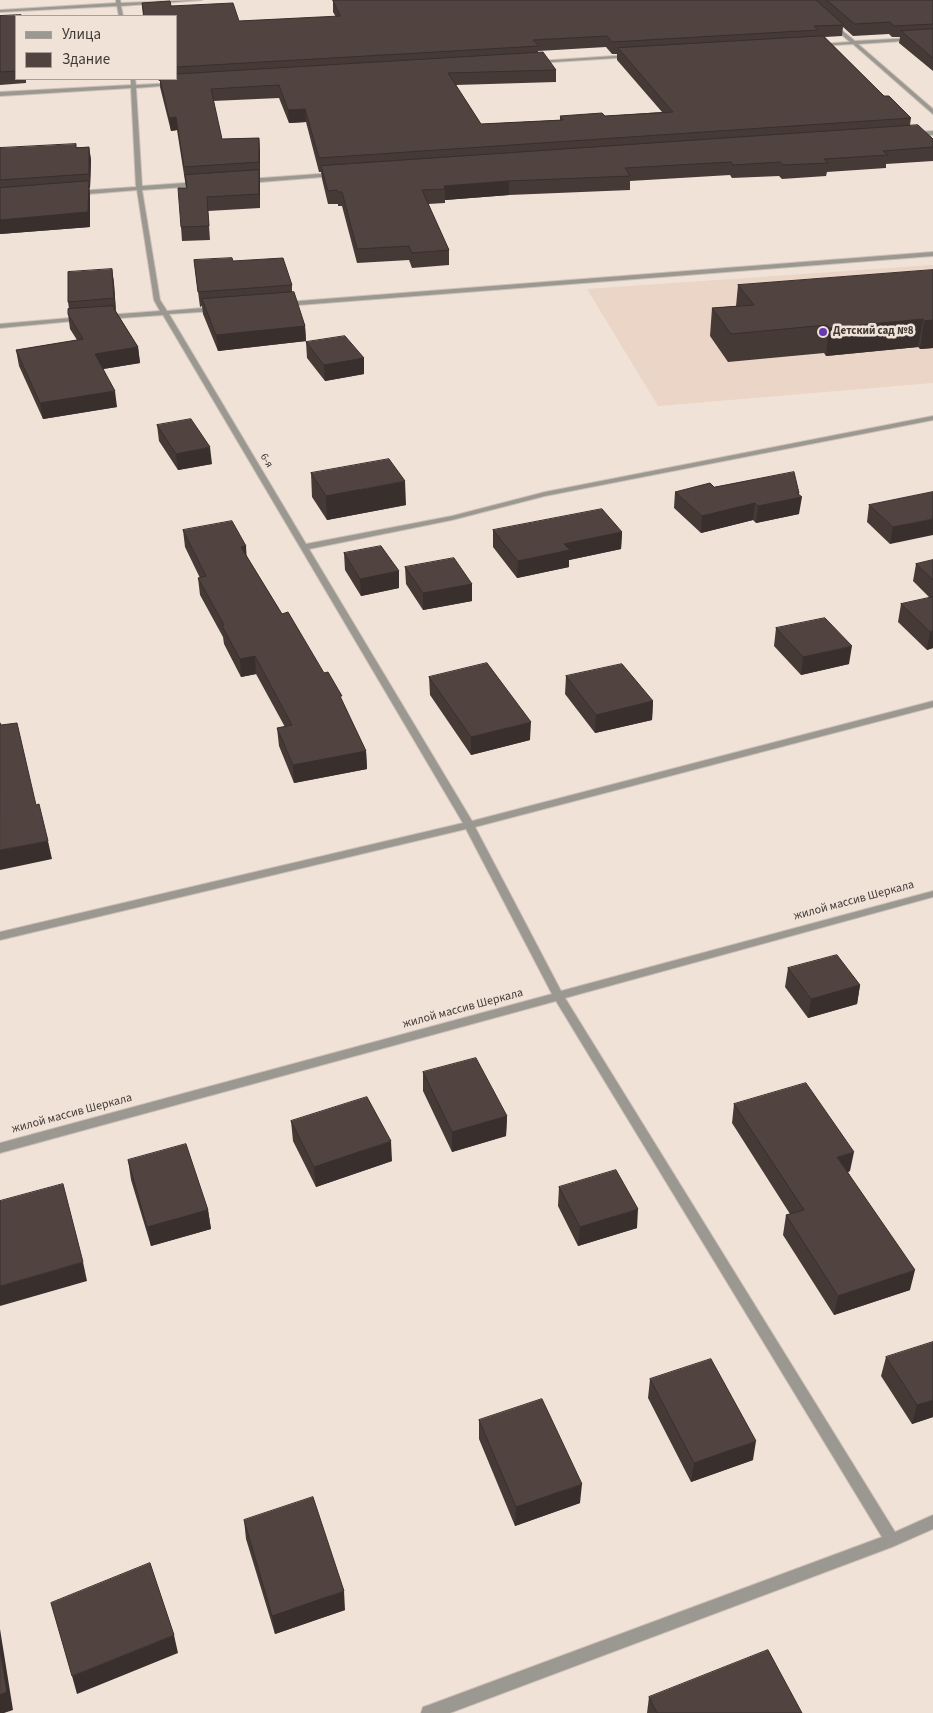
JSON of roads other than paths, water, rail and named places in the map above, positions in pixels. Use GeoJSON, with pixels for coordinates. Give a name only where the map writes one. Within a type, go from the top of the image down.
{"type":"FeatureCollection","features":[{"type":"Feature","properties":{"kind":"street"},"geometry":{"type":"LineString","coordinates":[[0,11],[119,2],[200,0]]}},
{"type":"Feature","properties":{"kind":"street"},"geometry":{"type":"LineString","coordinates":[[119,2],[121,15]]}},
{"type":"Feature","properties":{"kind":"street"},"geometry":{"type":"LineString","coordinates":[[827,18],[933,112]]}},
{"type":"Feature","properties":{"kind":"street"},"geometry":{"type":"LineString","coordinates":[[814,45],[933,38]]}},
{"type":"Feature","properties":{"kind":"street"},"geometry":{"type":"LineString","coordinates":[[528,62],[637,56]]}},
{"type":"Feature","properties":{"kind":"street"},"geometry":{"type":"LineString","coordinates":[[0,94],[133,82],[183,83]]}},
{"type":"Feature","properties":{"kind":"street","name":"6-я"},"geometry":{"type":"LineString","coordinates":[[133,82],[139,188],[157,300],[469,825],[558,997],[892,1540]]}},
{"type":"Feature","properties":{"kind":"street"},"geometry":{"type":"LineString","coordinates":[[903,135],[933,132]]}},
{"type":"Feature","properties":{"kind":"street"},"geometry":{"type":"LineString","coordinates":[[238,181],[338,174]]}},
{"type":"Feature","properties":{"kind":"street"},"geometry":{"type":"LineString","coordinates":[[70,193],[209,183]]}},
{"type":"Feature","properties":{"kind":"street"},"geometry":{"type":"LineString","coordinates":[[283,304],[933,254]]}},
{"type":"Feature","properties":{"kind":"street"},"geometry":{"type":"LineString","coordinates":[[97,318],[224,308]]}},
{"type":"Feature","properties":{"kind":"street"},"geometry":{"type":"LineString","coordinates":[[0,326],[87,319]]}},
{"type":"Feature","properties":{"kind":"street"},"geometry":{"type":"LineString","coordinates":[[305,547],[452,518],[545,494],[933,418]]}},
{"type":"Feature","properties":{"kind":"street"},"geometry":{"type":"LineString","coordinates":[[0,936],[469,825],[933,704]]}},
{"type":"Feature","properties":{"kind":"street","name":"жилой массив Шеркала"},"geometry":{"type":"LineString","coordinates":[[0,1148],[933,894]]}},
{"type":"Feature","properties":{"kind":"street"},"geometry":{"type":"LineString","coordinates":[[429,1713],[892,1540],[933,1522]]}},
{"type":"Feature","properties":{"kind":"place","name":"Детский сад №8"},"geometry":{"type":"Point","coordinates":[823,332]}}]}
